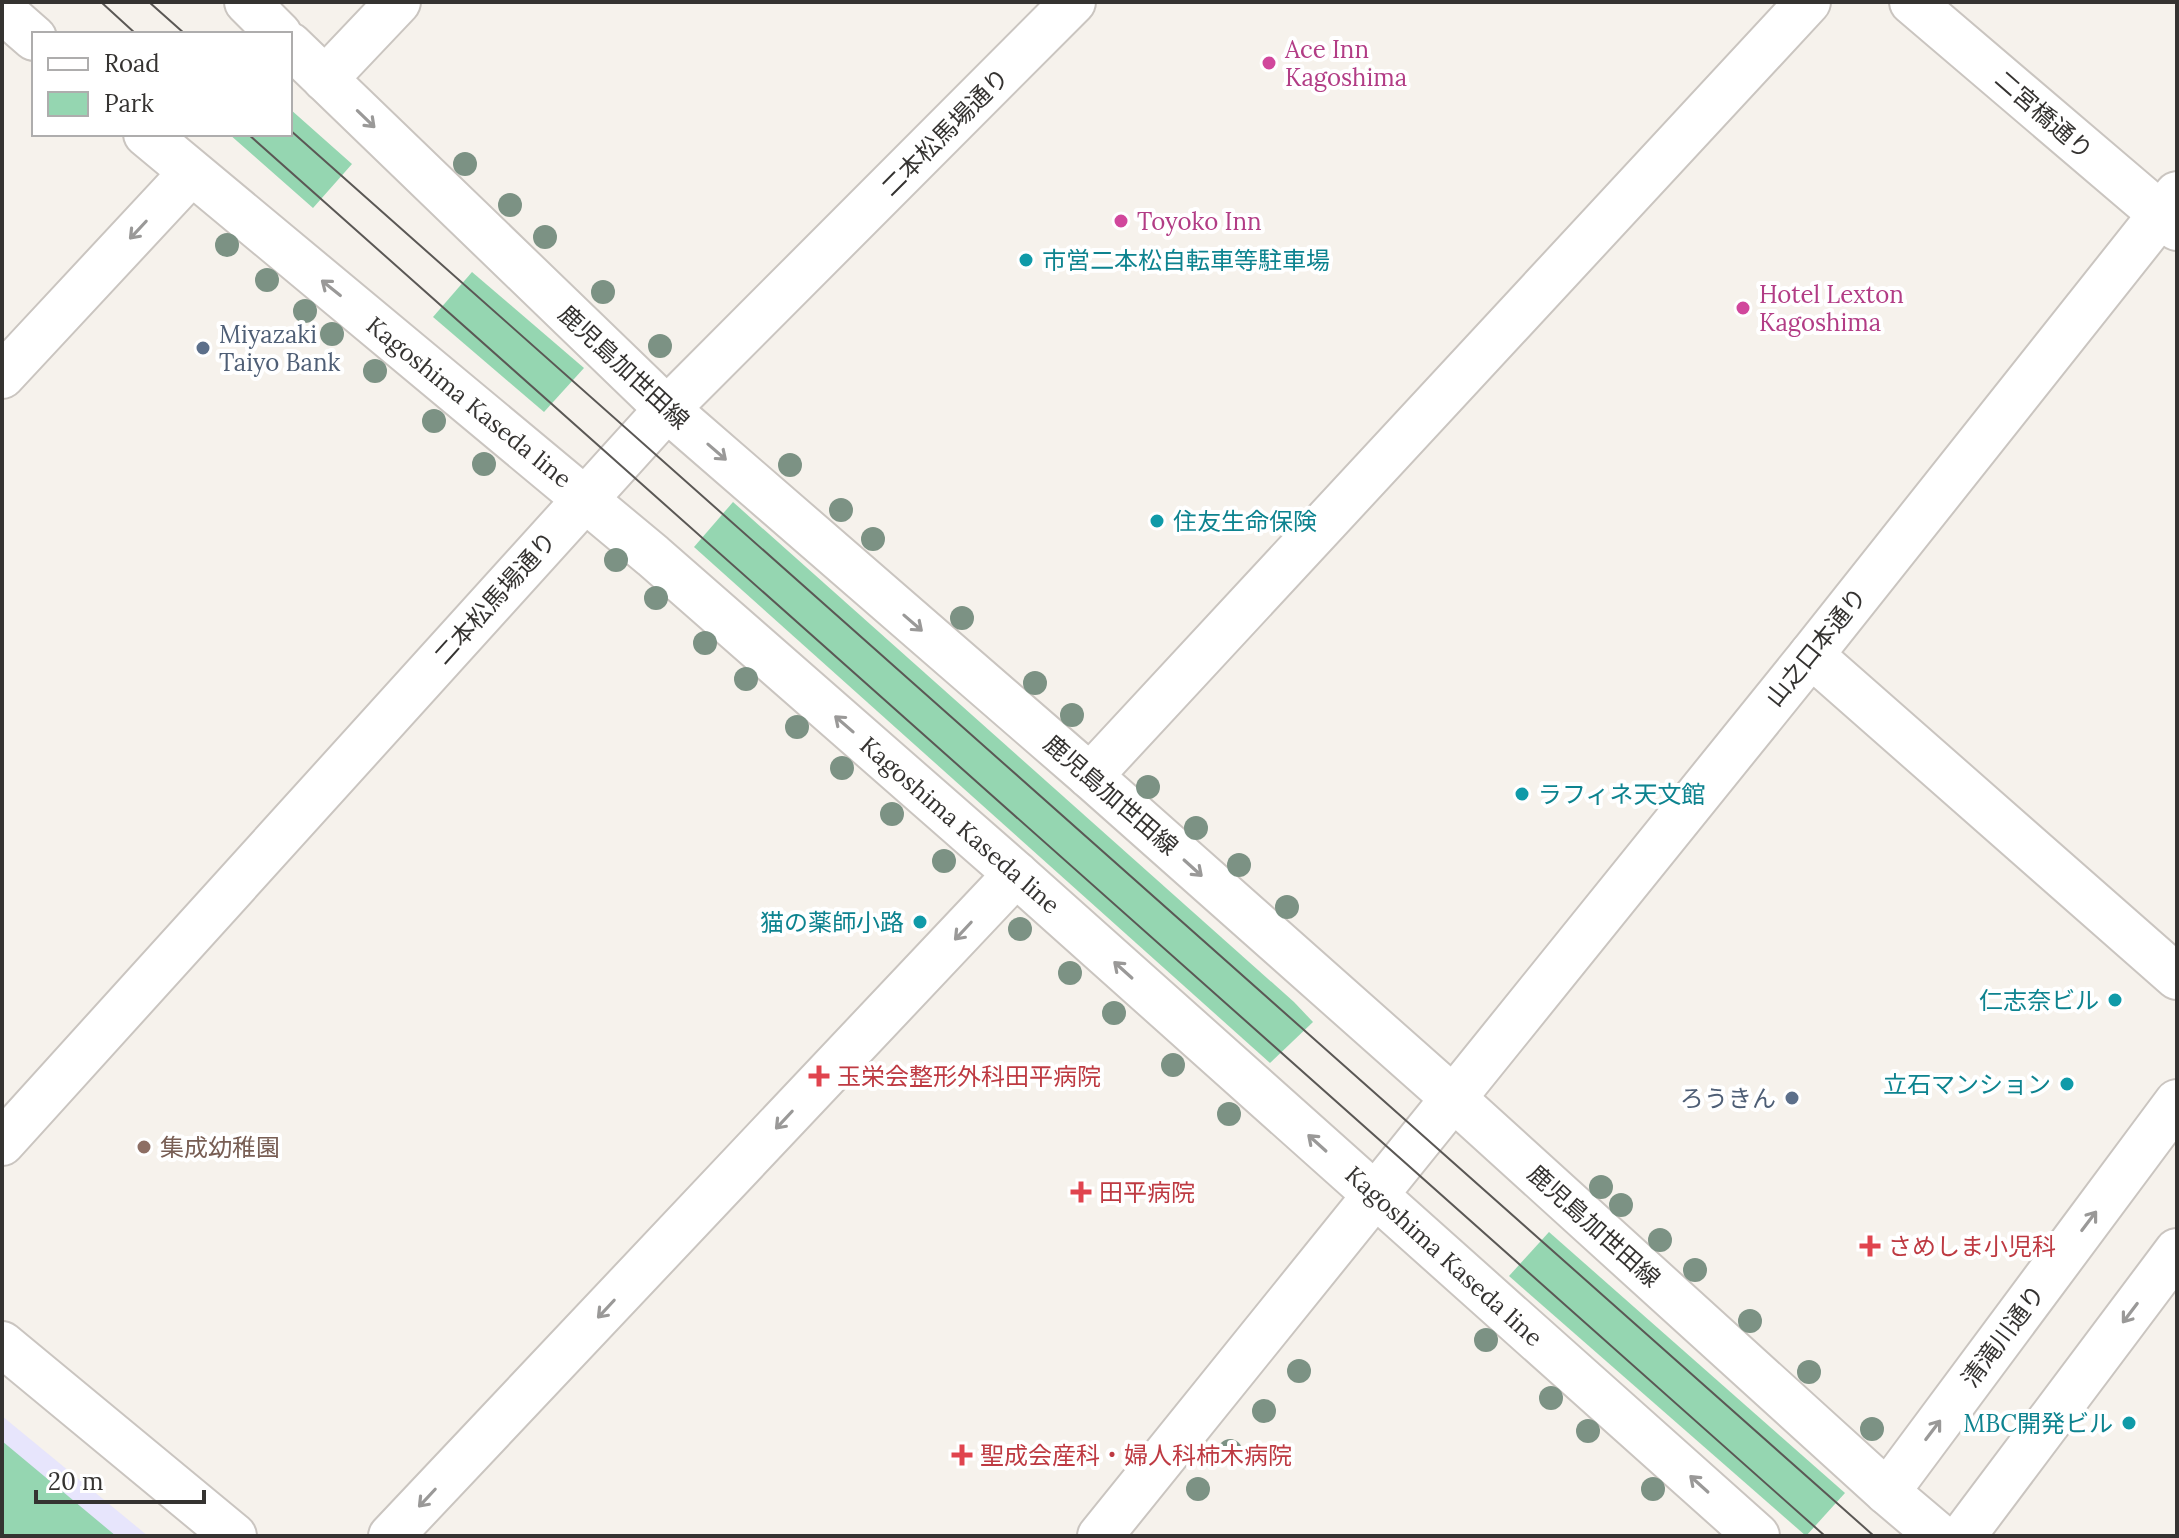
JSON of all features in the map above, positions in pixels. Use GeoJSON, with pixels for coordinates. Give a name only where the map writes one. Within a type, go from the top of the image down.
{"type":"FeatureCollection","features":[{"type":"Feature","properties":{"kind":"street"},"geometry":{"type":"LineString","coordinates":[[247,2],[277,32]]}},
{"type":"Feature","properties":{"kind":"street"},"geometry":{"type":"LineString","coordinates":[[325,79],[398,2]]}},
{"type":"Feature","properties":{"kind":"street","name":"二本松馬場通り"},"geometry":{"type":"LineString","coordinates":[[2,1143],[667,409],[1073,2]]}},
{"type":"Feature","properties":{"kind":"street"},"geometry":{"type":"LineString","coordinates":[[1090,776],[1808,2]]}},
{"type":"Feature","properties":{"kind":"street","name":"二宮橋通り"},"geometry":{"type":"LineString","coordinates":[[1912,2],[2172,212]]}},
{"type":"Feature","properties":{"kind":"street"},"geometry":{"type":"LineString","coordinates":[[2,10],[32,36]]}},
{"type":"Feature","properties":{"kind":"street","name":"鹿児島加世田線"},"geometry":{"type":"LineString","coordinates":[[292,47],[667,409],[1090,776],[1939,1536]]}},
{"type":"Feature","properties":{"kind":"street","name":"Kagoshima Kaseda line"},"geometry":{"type":"LineString","coordinates":[[148,136],[586,498],[1016,874],[1757,1536]]}},
{"type":"Feature","properties":{"kind":"street"},"geometry":{"type":"LineString","coordinates":[[2,376],[191,173]]}},
{"type":"Feature","properties":{"kind":"street","name":"山之口本通り"},"geometry":{"type":"LineString","coordinates":[[1100,1536],[2172,212]]}},
{"type":"Feature","properties":{"kind":"street"},"geometry":{"type":"LineString","coordinates":[[1811,655],[2177,977]]}},
{"type":"Feature","properties":{"kind":"street"},"geometry":{"type":"LineString","coordinates":[[391,1536],[1016,874]]}},
{"type":"Feature","properties":{"kind":"street","name":"清滝川通り"},"geometry":{"type":"LineString","coordinates":[[1887,1492],[2177,1102]]}},
{"type":"Feature","properties":{"kind":"street"},"geometry":{"type":"LineString","coordinates":[[1963,1536],[2177,1251]]}},
{"type":"Feature","properties":{"kind":"street"},"geometry":{"type":"LineString","coordinates":[[2,1344],[234,1536]]}},
{"type":"Feature","properties":{"kind":"shaded area"},"geometry":{"type":"Polygon","coordinates":[[[2,1416],[148,1536],[2,1536],[2,1416]]]}},
{"type":"Feature","properties":{"kind":"green space"},"geometry":{"type":"Polygon","coordinates":[[[292,111],[352,164],[313,208],[231,136],[292,136],[292,111]]]}},
{"type":"Feature","properties":{"kind":"green space"},"geometry":{"type":"Polygon","coordinates":[[[472,272],[584,368],[544,412],[433,317],[472,272]]]}},
{"type":"Feature","properties":{"kind":"green space"},"geometry":{"type":"Polygon","coordinates":[[[733,502],[1313,1022],[1270,1063],[694,547],[733,502]]]}},
{"type":"Feature","properties":{"kind":"green space"},"geometry":{"type":"Polygon","coordinates":[[[1549,1232],[1845,1493],[1806,1536],[1509,1276],[1549,1232]]]}},
{"type":"Feature","properties":{"kind":"green space"},"geometry":{"type":"Polygon","coordinates":[[[2,1441],[116,1536],[2,1536],[2,1441]]]}},
{"type":"Feature","properties":{"kind":"tram line"},"geometry":{"type":"LineString","coordinates":[[101,2],[134,32]]}},
{"type":"Feature","properties":{"kind":"tram line"},"geometry":{"type":"LineString","coordinates":[[149,2],[183,32]]}},
{"type":"Feature","properties":{"kind":"tram line"},"geometry":{"type":"LineString","coordinates":[[292,132],[1874,1536]]}},
{"type":"Feature","properties":{"kind":"tram line"},"geometry":{"type":"LineString","coordinates":[[250,136],[1825,1536]]}},
{"type":"Feature","properties":{"kind":"place","name":"Ace Inn Kagoshima"},"geometry":{"type":"Point","coordinates":[1269,63]}},
{"type":"Feature","properties":{"kind":"place","name":"Toyoko Inn"},"geometry":{"type":"Point","coordinates":[1121,221]}},
{"type":"Feature","properties":{"kind":"place","name":"市営二本松自転車等駐車場"},"geometry":{"type":"Point","coordinates":[1026,260]}},
{"type":"Feature","properties":{"kind":"place","name":"Hotel Lexton Kagoshima"},"geometry":{"type":"Point","coordinates":[1743,308]}},
{"type":"Feature","properties":{"kind":"place","name":"Miyazaki Taiyo Bank"},"geometry":{"type":"Point","coordinates":[203,348]}},
{"type":"Feature","properties":{"kind":"place","name":"住友生命保険"},"geometry":{"type":"Point","coordinates":[1157,521]}},
{"type":"Feature","properties":{"kind":"place","name":"ラフィネ天文館"},"geometry":{"type":"Point","coordinates":[1522,794]}},
{"type":"Feature","properties":{"kind":"place","name":"猫の薬師小路"},"geometry":{"type":"Point","coordinates":[920,922]}},
{"type":"Feature","properties":{"kind":"place","name":"仁志奈ビル"},"geometry":{"type":"Point","coordinates":[2115,1000]}},
{"type":"Feature","properties":{"kind":"place","name":"玉栄会整形外科田平病院"},"geometry":{"type":"Point","coordinates":[819,1076]}},
{"type":"Feature","properties":{"kind":"place","name":"立石マンション"},"geometry":{"type":"Point","coordinates":[2067,1084]}},
{"type":"Feature","properties":{"kind":"place","name":"ろうきん"},"geometry":{"type":"Point","coordinates":[1792,1098]}},
{"type":"Feature","properties":{"kind":"place","name":"集成幼稚園"},"geometry":{"type":"Point","coordinates":[144,1147]}},
{"type":"Feature","properties":{"kind":"place","name":"田平病院"},"geometry":{"type":"Point","coordinates":[1081,1192]}},
{"type":"Feature","properties":{"kind":"place","name":"さめしま小児科"},"geometry":{"type":"Point","coordinates":[1870,1246]}},
{"type":"Feature","properties":{"kind":"place","name":"MBC開発ビル"},"geometry":{"type":"Point","coordinates":[2129,1423]}},
{"type":"Feature","properties":{"kind":"place","name":"聖成会産科・婦人科柿木病院"},"geometry":{"type":"Point","coordinates":[962,1455]}}]}
